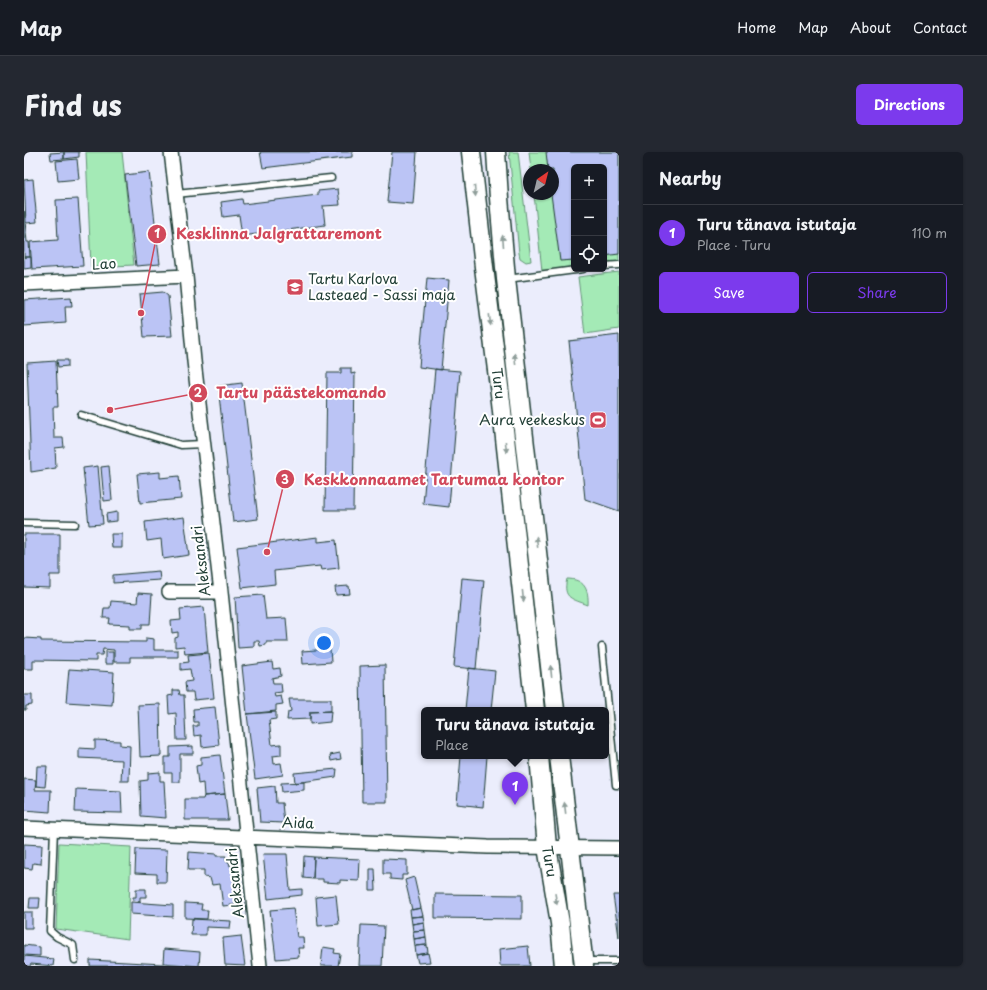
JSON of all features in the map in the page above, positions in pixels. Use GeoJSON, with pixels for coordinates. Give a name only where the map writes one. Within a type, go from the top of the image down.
{"type":"FeatureCollection","features":[{"type":"Feature","properties":{"kind":"main road","name":"Turu"},"geometry":{"type":"LineString","coordinates":[[471,152],[501,402],[535,707]]}},
{"type":"Feature","properties":{"kind":"main road","name":"Turu"},"geometry":{"type":"LineString","coordinates":[[496,152],[506,279],[555,707]]}},
{"type":"Feature","properties":{"kind":"main road","name":"Turu"},"geometry":{"type":"LineString","coordinates":[[538,759],[547,847],[560,924],[564,966]]}},
{"type":"Feature","properties":{"kind":"main road","name":"Turu"},"geometry":{"type":"LineString","coordinates":[[560,759],[571,847],[574,888],[584,963]]}},
{"type":"Feature","properties":{"kind":"street","name":"Aleksandri"},"geometry":{"type":"LineString","coordinates":[[171,152],[186,276],[260,966]]}},
{"type":"Feature","properties":{"kind":"street","name":"Lao"},"geometry":{"type":"LineString","coordinates":[[24,284],[186,276]]}},
{"type":"Feature","properties":{"kind":"street"},"geometry":{"type":"LineString","coordinates":[[169,592],[220,592]]}},
{"type":"Feature","properties":{"kind":"street","name":"Aida"},"geometry":{"type":"LineString","coordinates":[[24,828],[488,847],[619,848]]}},
{"type":"Feature","properties":{"kind":"lane"},"geometry":{"type":"LineString","coordinates":[[176,194],[332,178]]}},
{"type":"Feature","properties":{"kind":"lane"},"geometry":{"type":"LineString","coordinates":[[607,266],[619,264]]}},
{"type":"Feature","properties":{"kind":"lane"},"geometry":{"type":"LineString","coordinates":[[506,279],[571,271]]}},
{"type":"Feature","properties":{"kind":"lane"},"geometry":{"type":"LineString","coordinates":[[81,415],[181,445],[203,444]]}},
{"type":"Feature","properties":{"kind":"lane"},"geometry":{"type":"LineString","coordinates":[[24,523],[75,524]]}},
{"type":"Feature","properties":{"kind":"lane"},"geometry":{"type":"LineString","coordinates":[[602,647],[608,707]]}},
{"type":"Feature","properties":{"kind":"lane"},"geometry":{"type":"LineString","coordinates":[[609,716],[616,785],[619,785]]}},
{"type":"Feature","properties":{"kind":"lane"},"geometry":{"type":"LineString","coordinates":[[54,829],[50,931],[57,937],[73,945],[75,960]]}},
{"type":"Feature","properties":{"kind":"lane"},"geometry":{"type":"LineString","coordinates":[[584,963],[619,961]]}},
{"type":"Feature","properties":{"kind":"green space"},"geometry":{"type":"Polygon","coordinates":[[[86,152],[122,152],[134,265],[91,267],[86,152]]]}},
{"type":"Feature","properties":{"kind":"green space"},"geometry":{"type":"Polygon","coordinates":[[[509,152],[518,152],[531,261],[526,262],[520,258],[509,152]]]}},
{"type":"Feature","properties":{"kind":"green space"},"geometry":{"type":"Polygon","coordinates":[[[529,152],[619,152],[619,262],[607,263],[607,164],[571,164],[571,267],[542,271],[535,200],[559,200],[559,164],[530,164],[529,152]]]}},
{"type":"Feature","properties":{"kind":"green space"},"geometry":{"type":"Polygon","coordinates":[[[619,272],[619,329],[585,334],[578,277],[619,272]]]}},
{"type":"Feature","properties":{"kind":"green space"},"geometry":{"type":"Polygon","coordinates":[[[567,579],[578,581],[584,586],[588,594],[588,605],[573,599],[567,594],[567,579]]]}},
{"type":"Feature","properties":{"kind":"green space"},"geometry":{"type":"Polygon","coordinates":[[[59,843],[131,847],[128,939],[56,929],[59,843]]]}},
{"type":"Feature","properties":{"kind":"building"},"geometry":{"type":"Polygon","coordinates":[[[64,152],[64,159],[51,160],[50,153],[64,152]]]}},
{"type":"Feature","properties":{"kind":"building"},"geometry":{"type":"Polygon","coordinates":[[[64,152],[79,152],[79,157],[64,159],[64,152]]]}},
{"type":"Feature","properties":{"kind":"building"},"geometry":{"type":"Polygon","coordinates":[[[260,152],[352,152],[352,157],[263,168],[260,152]]]}},
{"type":"Feature","properties":{"kind":"building"},"geometry":{"type":"Polygon","coordinates":[[[392,152],[417,152],[413,204],[387,202],[392,152]]]}},
{"type":"Feature","properties":{"kind":"building"},"geometry":{"type":"Polygon","coordinates":[[[546,152],[619,152],[619,254],[607,256],[607,164],[571,164],[571,260],[560,261],[552,200],[559,200],[559,164],[547,164],[546,152]]]}},
{"type":"Feature","properties":{"kind":"building"},"geometry":{"type":"Polygon","coordinates":[[[77,159],[79,179],[58,181],[56,161],[77,159]]]}},
{"type":"Feature","properties":{"kind":"building"},"geometry":{"type":"Polygon","coordinates":[[[149,172],[160,264],[136,266],[125,175],[149,172]]]}},
{"type":"Feature","properties":{"kind":"building"},"geometry":{"type":"Polygon","coordinates":[[[33,179],[37,222],[26,223],[24,180],[33,179]]]}},
{"type":"Feature","properties":{"kind":"building"},"geometry":{"type":"Polygon","coordinates":[[[338,189],[340,205],[323,206],[325,225],[242,236],[239,215],[223,217],[221,202],[242,199],[243,204],[318,195],[318,191],[338,189]]]}},
{"type":"Feature","properties":{"kind":"building"},"geometry":{"type":"Polygon","coordinates":[[[78,199],[83,266],[32,269],[30,242],[58,240],[56,200],[78,199]]]}},
{"type":"Feature","properties":{"kind":"building"},"geometry":{"type":"Polygon","coordinates":[[[24,211],[27,242],[29,242],[30,257],[24,257],[24,211]]]}},
{"type":"Feature","properties":{"kind":"building"},"geometry":{"type":"Polygon","coordinates":[[[24,257],[31,257],[31,268],[24,269],[24,257]]]}},
{"type":"Feature","properties":{"kind":"building"},"geometry":{"type":"Polygon","coordinates":[[[427,278],[449,280],[441,370],[419,367],[427,278]]]}},
{"type":"Feature","properties":{"kind":"building"},"geometry":{"type":"Polygon","coordinates":[[[163,292],[168,296],[172,336],[144,337],[140,294],[163,292]]]}},
{"type":"Feature","properties":{"kind":"building"},"geometry":{"type":"Polygon","coordinates":[[[71,297],[72,306],[65,306],[66,323],[24,326],[24,300],[71,297]]]}},
{"type":"Feature","properties":{"kind":"building","name":"Aura veekeskus"},"geometry":{"type":"Polygon","coordinates":[[[619,335],[619,511],[585,499],[569,341],[619,335]]]}},
{"type":"Feature","properties":{"kind":"building"},"geometry":{"type":"Polygon","coordinates":[[[57,360],[68,360],[68,366],[58,367],[57,360]]]}},
{"type":"Feature","properties":{"kind":"building"},"geometry":{"type":"Polygon","coordinates":[[[56,361],[58,407],[53,407],[54,438],[63,438],[64,447],[55,448],[56,468],[31,472],[27,363],[56,361]]]}},
{"type":"Feature","properties":{"kind":"building"},"geometry":{"type":"Polygon","coordinates":[[[341,368],[351,368],[351,374],[355,373],[353,510],[325,510],[327,373],[341,373],[341,368]]]}},
{"type":"Feature","properties":{"kind":"building"},"geometry":{"type":"Polygon","coordinates":[[[435,369],[460,371],[449,507],[423,504],[435,369]]]}},
{"type":"Feature","properties":{"kind":"building"},"geometry":{"type":"Polygon","coordinates":[[[242,383],[258,519],[233,522],[218,386],[242,383]]]}},
{"type":"Feature","properties":{"kind":"building"},"geometry":{"type":"Polygon","coordinates":[[[98,466],[103,524],[89,525],[83,468],[98,466]]]}},
{"type":"Feature","properties":{"kind":"building"},"geometry":{"type":"Polygon","coordinates":[[[109,466],[112,500],[104,501],[101,467],[109,466]]]}},
{"type":"Feature","properties":{"kind":"building"},"geometry":{"type":"Polygon","coordinates":[[[160,472],[160,478],[179,476],[181,499],[140,503],[137,474],[160,472]]]}},
{"type":"Feature","properties":{"kind":"building"},"geometry":{"type":"Polygon","coordinates":[[[117,512],[117,521],[107,522],[106,514],[117,512]]]}},
{"type":"Feature","properties":{"kind":"building"},"geometry":{"type":"Polygon","coordinates":[[[184,517],[189,555],[163,559],[161,539],[147,541],[145,522],[184,517]]]}},
{"type":"Feature","properties":{"kind":"building"},"geometry":{"type":"Polygon","coordinates":[[[24,534],[60,534],[60,575],[50,575],[50,588],[24,587],[24,534]]]}},
{"type":"Feature","properties":{"kind":"building"},"geometry":{"type":"Polygon","coordinates":[[[111,534],[122,534],[122,548],[112,548],[111,534]]]}},
{"type":"Feature","properties":{"kind":"building"},"geometry":{"type":"Polygon","coordinates":[[[318,537],[318,542],[336,540],[339,568],[321,570],[320,566],[274,571],[275,584],[242,588],[237,547],[318,537]]]}},
{"type":"Feature","properties":{"kind":"building"},"geometry":{"type":"Polygon","coordinates":[[[159,571],[160,580],[113,583],[113,575],[159,571]]]}},
{"type":"Feature","properties":{"kind":"building"},"geometry":{"type":"Polygon","coordinates":[[[462,578],[484,580],[476,669],[454,667],[462,578]]]}},
{"type":"Feature","properties":{"kind":"building"},"geometry":{"type":"Polygon","coordinates":[[[349,586],[350,594],[336,595],[335,587],[349,586]]]}},
{"type":"Feature","properties":{"kind":"building"},"geometry":{"type":"Polygon","coordinates":[[[138,593],[152,594],[150,624],[142,624],[142,629],[130,629],[130,625],[109,624],[110,618],[103,618],[104,608],[110,608],[111,601],[137,603],[138,593]]]}},
{"type":"Feature","properties":{"kind":"building"},"geometry":{"type":"Polygon","coordinates":[[[263,595],[266,619],[286,618],[288,642],[266,642],[266,645],[260,646],[259,641],[254,641],[254,647],[238,648],[235,597],[263,595]]]}},
{"type":"Feature","properties":{"kind":"building"},"geometry":{"type":"Polygon","coordinates":[[[204,607],[208,652],[185,654],[184,646],[175,647],[175,638],[178,637],[178,632],[172,633],[171,621],[181,620],[180,609],[204,607]]]}},
{"type":"Feature","properties":{"kind":"building"},"geometry":{"type":"Polygon","coordinates":[[[24,638],[41,639],[41,641],[146,642],[146,638],[154,639],[154,650],[178,650],[178,657],[130,657],[130,662],[114,662],[114,650],[103,649],[102,655],[96,655],[96,661],[33,660],[33,669],[24,669],[24,638]]]}},
{"type":"Feature","properties":{"kind":"building"},"geometry":{"type":"Polygon","coordinates":[[[330,649],[331,662],[303,664],[302,651],[330,649]]]}},
{"type":"Feature","properties":{"kind":"building"},"geometry":{"type":"Polygon","coordinates":[[[105,652],[113,652],[113,664],[105,664],[105,652]]]}},
{"type":"Feature","properties":{"kind":"building"},"geometry":{"type":"Polygon","coordinates":[[[209,653],[214,698],[194,700],[193,692],[186,692],[185,682],[192,681],[190,669],[181,670],[181,663],[189,662],[188,655],[209,653]]]}},
{"type":"Feature","properties":{"kind":"building"},"geometry":{"type":"Polygon","coordinates":[[[272,662],[273,669],[280,668],[281,676],[272,678],[273,683],[281,683],[282,692],[274,693],[275,697],[281,696],[283,704],[276,705],[276,711],[247,714],[242,666],[272,662]]]}},
{"type":"Feature","properties":{"kind":"building"},"geometry":{"type":"Polygon","coordinates":[[[385,665],[387,802],[362,802],[360,666],[385,665]]]}},
{"type":"Feature","properties":{"kind":"building"},"geometry":{"type":"Polygon","coordinates":[[[469,668],[495,671],[491,707],[465,707],[469,668]]]}},
{"type":"Feature","properties":{"kind":"building"},"geometry":{"type":"Polygon","coordinates":[[[69,669],[114,672],[112,705],[66,702],[69,669]]]}},
{"type":"Feature","properties":{"kind":"building"},"geometry":{"type":"Polygon","coordinates":[[[173,690],[179,690],[180,695],[184,695],[186,740],[177,740],[176,713],[169,714],[168,696],[173,695],[173,690]]]}},
{"type":"Feature","properties":{"kind":"building"},"geometry":{"type":"Polygon","coordinates":[[[24,695],[32,695],[32,705],[26,706],[26,710],[24,710],[24,695]]]}},
{"type":"Feature","properties":{"kind":"building"},"geometry":{"type":"Polygon","coordinates":[[[289,699],[331,699],[331,711],[310,712],[310,719],[287,720],[288,712],[291,711],[289,699]]]}},
{"type":"Feature","properties":{"kind":"building"},"geometry":{"type":"Polygon","coordinates":[[[160,704],[161,756],[140,757],[138,705],[160,704]]]}},
{"type":"Feature","properties":{"kind":"building"},"geometry":{"type":"Polygon","coordinates":[[[215,707],[219,745],[202,747],[201,735],[194,736],[193,726],[198,726],[198,722],[194,722],[193,709],[215,707]]]}},
{"type":"Feature","properties":{"kind":"building"},"geometry":{"type":"Polygon","coordinates":[[[331,711],[330,722],[310,724],[310,712],[331,711]]]}},
{"type":"Feature","properties":{"kind":"building"},"geometry":{"type":"Polygon","coordinates":[[[276,712],[276,719],[269,720],[272,745],[281,744],[281,755],[273,756],[274,764],[281,763],[283,775],[255,779],[247,714],[276,712]]]}},
{"type":"Feature","properties":{"kind":"building"},"geometry":{"type":"Polygon","coordinates":[[[95,740],[120,741],[120,745],[130,746],[129,781],[121,781],[122,760],[79,758],[79,748],[95,749],[95,740]]]}},
{"type":"Feature","properties":{"kind":"building"},"geometry":{"type":"Polygon","coordinates":[[[193,746],[193,754],[180,754],[180,782],[172,782],[172,773],[165,773],[165,757],[170,757],[170,747],[193,746]]]}},
{"type":"Feature","properties":{"kind":"building"},"geometry":{"type":"Polygon","coordinates":[[[340,753],[341,759],[331,761],[330,755],[340,753]]]}},
{"type":"Feature","properties":{"kind":"building"},"geometry":{"type":"Polygon","coordinates":[[[220,755],[225,794],[204,796],[203,783],[198,784],[196,766],[201,765],[201,757],[220,755]]]}},
{"type":"Feature","properties":{"kind":"building"},"geometry":{"type":"Polygon","coordinates":[[[461,759],[487,759],[483,807],[457,804],[461,759]]]}},
{"type":"Feature","properties":{"kind":"building"},"geometry":{"type":"Polygon","coordinates":[[[37,766],[47,766],[45,787],[36,786],[37,766]]]}},
{"type":"Feature","properties":{"kind":"building"},"geometry":{"type":"Polygon","coordinates":[[[337,769],[336,777],[295,783],[294,773],[337,769]]]}},
{"type":"Feature","properties":{"kind":"building"},"geometry":{"type":"Polygon","coordinates":[[[160,772],[160,781],[164,781],[166,818],[141,816],[140,781],[148,780],[148,773],[160,772]]]}},
{"type":"Feature","properties":{"kind":"building"},"geometry":{"type":"Polygon","coordinates":[[[24,779],[36,780],[35,790],[51,790],[50,812],[24,810],[24,779]]]}},
{"type":"Feature","properties":{"kind":"building"},"geometry":{"type":"Polygon","coordinates":[[[304,782],[304,790],[282,792],[281,783],[304,782]]]}},
{"type":"Feature","properties":{"kind":"building"},"geometry":{"type":"Polygon","coordinates":[[[275,786],[276,803],[282,803],[284,823],[260,822],[257,788],[275,786]]]}},
{"type":"Feature","properties":{"kind":"building"},"geometry":{"type":"Polygon","coordinates":[[[76,789],[121,791],[122,813],[75,812],[76,789]]]}},
{"type":"Feature","properties":{"kind":"building"},"geometry":{"type":"Polygon","coordinates":[[[225,794],[228,820],[185,820],[185,799],[203,799],[204,796],[225,794]]]}},
{"type":"Feature","properties":{"kind":"building"},"geometry":{"type":"Polygon","coordinates":[[[24,844],[42,845],[41,864],[33,863],[32,869],[24,868],[24,844]]]}},
{"type":"Feature","properties":{"kind":"building"},"geometry":{"type":"Polygon","coordinates":[[[136,849],[167,850],[166,882],[157,882],[157,874],[135,873],[136,849]]]}},
{"type":"Feature","properties":{"kind":"building"},"geometry":{"type":"Polygon","coordinates":[[[189,852],[226,856],[226,861],[229,862],[230,866],[233,866],[233,872],[236,872],[241,904],[223,906],[220,884],[212,885],[210,878],[204,877],[204,870],[188,870],[189,852]]]}},
{"type":"Feature","properties":{"kind":"building"},"geometry":{"type":"Polygon","coordinates":[[[263,854],[287,854],[290,890],[302,889],[302,895],[268,899],[263,854]]]}},
{"type":"Feature","properties":{"kind":"building"},"geometry":{"type":"Polygon","coordinates":[[[304,856],[314,857],[313,879],[303,878],[304,856]]]}},
{"type":"Feature","properties":{"kind":"building"},"geometry":{"type":"Polygon","coordinates":[[[314,857],[360,859],[359,881],[340,880],[340,883],[323,882],[323,879],[313,879],[314,857]]]}},
{"type":"Feature","properties":{"kind":"building"},"geometry":{"type":"Polygon","coordinates":[[[383,859],[407,860],[407,875],[402,875],[402,880],[390,879],[390,874],[383,874],[383,859]]]}},
{"type":"Feature","properties":{"kind":"building"},"geometry":{"type":"Polygon","coordinates":[[[370,869],[375,869],[376,890],[370,890],[370,869]]]}},
{"type":"Feature","properties":{"kind":"building"},"geometry":{"type":"Polygon","coordinates":[[[414,877],[421,908],[412,910],[405,880],[414,877]]]}},
{"type":"Feature","properties":{"kind":"building"},"geometry":{"type":"Polygon","coordinates":[[[136,889],[146,889],[146,897],[140,897],[140,901],[133,900],[133,897],[136,897],[136,889]]]}},
{"type":"Feature","properties":{"kind":"building"},"geometry":{"type":"Polygon","coordinates":[[[435,894],[522,895],[522,919],[435,918],[435,894]]]}},
{"type":"Feature","properties":{"kind":"building"},"geometry":{"type":"Polygon","coordinates":[[[336,895],[339,924],[318,926],[316,897],[336,895]]]}},
{"type":"Feature","properties":{"kind":"building"},"geometry":{"type":"Polygon","coordinates":[[[613,895],[619,895],[619,937],[613,895]]]}},
{"type":"Feature","properties":{"kind":"building"},"geometry":{"type":"Polygon","coordinates":[[[30,898],[40,898],[39,908],[29,908],[30,898]]]}},
{"type":"Feature","properties":{"kind":"building"},"geometry":{"type":"Polygon","coordinates":[[[131,902],[173,905],[173,917],[131,914],[131,902]]]}},
{"type":"Feature","properties":{"kind":"building"},"geometry":{"type":"Polygon","coordinates":[[[185,903],[202,904],[201,910],[208,910],[207,919],[185,918],[185,903]]]}},
{"type":"Feature","properties":{"kind":"building"},"geometry":{"type":"Polygon","coordinates":[[[293,908],[297,937],[303,937],[304,948],[298,948],[299,957],[276,959],[270,910],[293,908]]]}},
{"type":"Feature","properties":{"kind":"building"},"geometry":{"type":"Polygon","coordinates":[[[421,908],[423,916],[411,917],[410,910],[421,908]]]}},
{"type":"Feature","properties":{"kind":"building"},"geometry":{"type":"Polygon","coordinates":[[[24,912],[32,912],[32,928],[24,928],[24,912]]]}},
{"type":"Feature","properties":{"kind":"building"},"geometry":{"type":"Polygon","coordinates":[[[423,916],[424,922],[412,924],[411,917],[423,916]]]}},
{"type":"Feature","properties":{"kind":"building"},"geometry":{"type":"Polygon","coordinates":[[[192,919],[231,921],[230,928],[206,927],[206,935],[191,935],[192,919]]]}},
{"type":"Feature","properties":{"kind":"building"},"geometry":{"type":"Polygon","coordinates":[[[424,922],[425,930],[413,931],[412,924],[424,922]]]}},
{"type":"Feature","properties":{"kind":"building"},"geometry":{"type":"Polygon","coordinates":[[[361,925],[384,926],[382,966],[359,966],[361,925]]]}},
{"type":"Feature","properties":{"kind":"building"},"geometry":{"type":"Polygon","coordinates":[[[425,930],[426,937],[414,939],[413,931],[425,930]]]}},
{"type":"Feature","properties":{"kind":"building"},"geometry":{"type":"Polygon","coordinates":[[[241,936],[245,966],[225,965],[223,938],[241,936]]]}},
{"type":"Feature","properties":{"kind":"building"},"geometry":{"type":"Polygon","coordinates":[[[426,937],[427,945],[415,946],[414,939],[426,937]]]}},
{"type":"Feature","properties":{"kind":"building"},"geometry":{"type":"Polygon","coordinates":[[[24,945],[40,947],[40,956],[24,955],[24,945]]]}},
{"type":"Feature","properties":{"kind":"building"},"geometry":{"type":"Polygon","coordinates":[[[427,945],[428,953],[416,955],[415,946],[427,945]]]}},
{"type":"Feature","properties":{"kind":"building"},"geometry":{"type":"Polygon","coordinates":[[[528,946],[530,966],[500,966],[499,949],[528,946]]]}},
{"type":"Feature","properties":{"kind":"building"},"geometry":{"type":"Polygon","coordinates":[[[323,947],[335,949],[334,953],[340,954],[338,966],[321,966],[323,947]]]}},
{"type":"Feature","properties":{"kind":"building"},"geometry":{"type":"Polygon","coordinates":[[[164,949],[200,952],[199,966],[163,963],[164,949]]]}},
{"type":"Feature","properties":{"kind":"building"},"geometry":{"type":"Polygon","coordinates":[[[428,953],[430,962],[418,963],[416,955],[428,953]]]}},
{"type":"Feature","properties":{"kind":"building"},"geometry":{"type":"Polygon","coordinates":[[[24,956],[54,959],[53,966],[31,964],[30,966],[24,966],[24,956]]]}},
{"type":"Feature","properties":{"kind":"building"},"geometry":{"type":"Polygon","coordinates":[[[90,960],[163,964],[163,966],[90,966],[90,960]]]}},
{"type":"Feature","properties":{"kind":"place","name":"Tartu Karlova Lasteaed - Sassi maja"},"geometry":{"type":"Point","coordinates":[295,287]}},
{"type":"Feature","properties":{"kind":"place","name":"Kesklinna Jalgrattaremont"},"geometry":{"type":"Point","coordinates":[141,313]}},
{"type":"Feature","properties":{"kind":"place","name":"Tartu päästekomando"},"geometry":{"type":"Point","coordinates":[110,410]}},
{"type":"Feature","properties":{"kind":"place","name":"Aura veekeskus"},"geometry":{"type":"Point","coordinates":[598,420]}},
{"type":"Feature","properties":{"kind":"place","name":"Keskkonnaamet Tartumaa kontor"},"geometry":{"type":"Point","coordinates":[267,552]}},
{"type":"Feature","properties":{"kind":"place","name":"Turu tänava istutaja"},"geometry":{"type":"Point","coordinates":[515,805]}}]}
